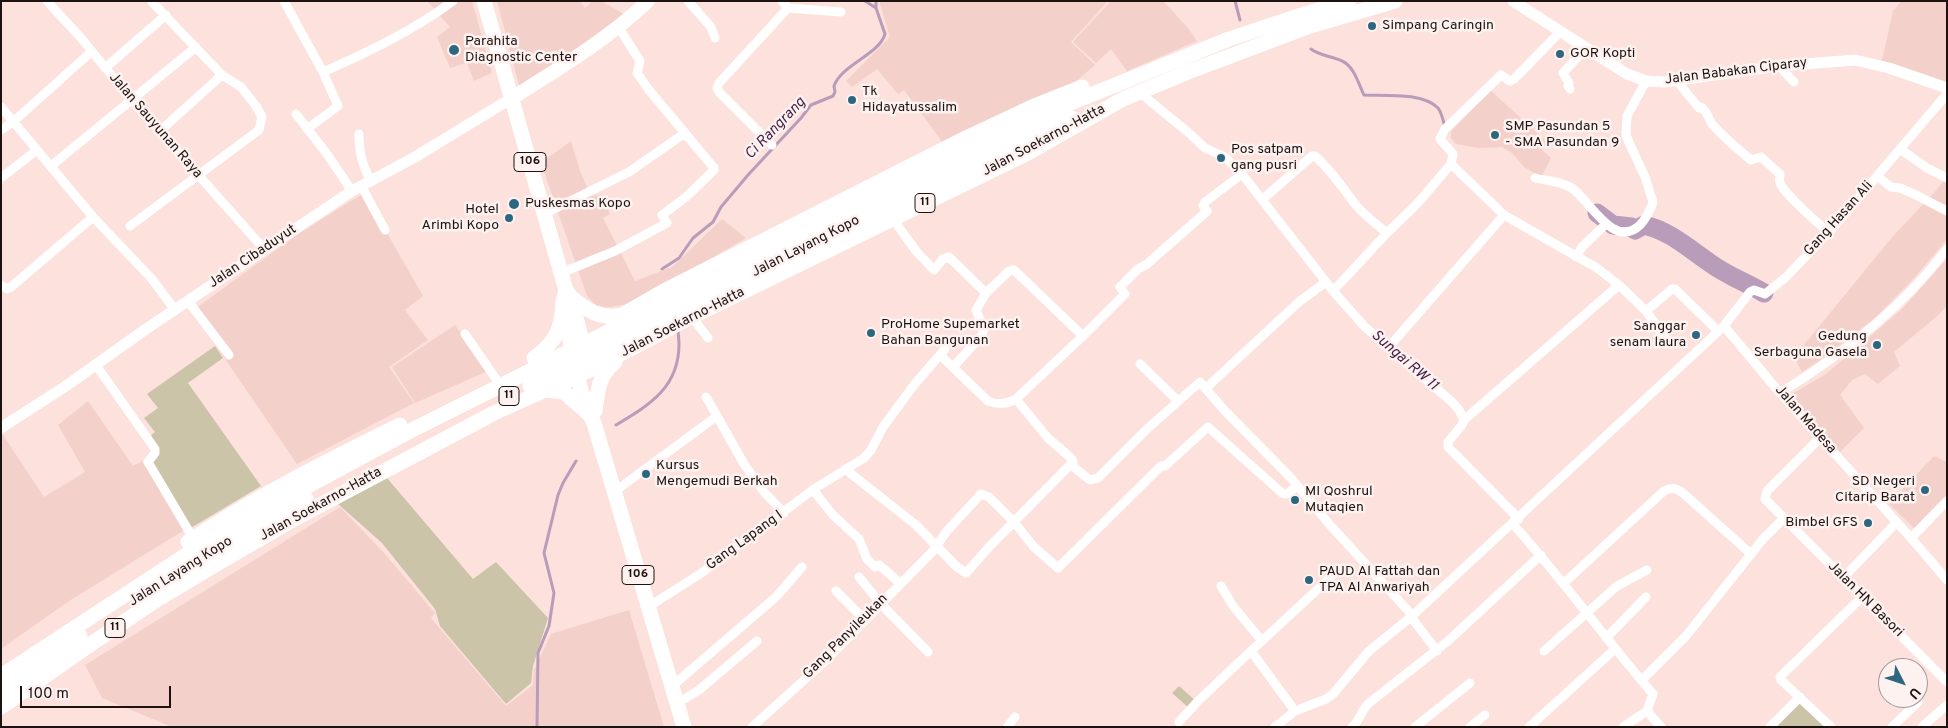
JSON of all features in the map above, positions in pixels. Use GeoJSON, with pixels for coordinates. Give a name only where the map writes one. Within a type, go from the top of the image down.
{"type":"FeatureCollection","features":[{"type":"Feature","properties":{"kind":"main road","name":"106"},"geometry":{"type":"LineString","coordinates":[[484,1],[561,273],[592,415],[684,727]]}},
{"type":"Feature","properties":{"kind":"main road"},"geometry":{"type":"LineString","coordinates":[[512,98],[619,28],[648,1]]}},
{"type":"Feature","properties":{"kind":"main road","name":"Jalan Soekarno-Hatta"},"geometry":{"type":"LineString","coordinates":[[1,666],[209,527],[295,478],[496,379],[960,141],[1032,107],[1248,24],[1319,1]]}},
{"type":"Feature","properties":{"kind":"main road","name":"Jalan Soekarno-Hatta"},"geometry":{"type":"LineString","coordinates":[[1096,92],[1230,39],[1295,16],[1349,1]]}},
{"type":"Feature","properties":{"kind":"main road","name":"Jalan Soekarno-Hatta"},"geometry":{"type":"LineString","coordinates":[[1,707],[84,648],[204,571],[296,518],[494,413],[583,373],[692,316],[1028,153],[1122,99],[1310,26],[1395,1]]}},
{"type":"Feature","properties":{"kind":"main road","name":"Jalan Layang Kopo"},"geometry":{"type":"LineString","coordinates":[[1,690],[134,600],[223,545],[442,430],[1032,127],[1096,92]]}},
{"type":"Feature","properties":{"kind":"main road","name":"Jalan Layang Kopo"},"geometry":{"type":"LineString","coordinates":[[1,676],[215,536],[416,428],[827,224],[1032,127],[1122,99]]}},
{"type":"Feature","properties":{"kind":"main road"},"geometry":{"type":"LineString","coordinates":[[706,270],[697,282],[698,293],[704,301],[709,303],[724,302]]}},
{"type":"Feature","properties":{"kind":"main road"},"geometry":{"type":"LineString","coordinates":[[534,358],[548,347],[556,336],[567,296],[582,307],[598,314],[608,317],[622,315]]}},
{"type":"Feature","properties":{"kind":"main road"},"geometry":{"type":"LineString","coordinates":[[544,390],[564,392],[592,415],[603,373],[634,347]]}},
{"type":"Feature","properties":{"kind":"main road"},"geometry":{"type":"LineString","coordinates":[[439,406],[449,405],[460,414],[460,424],[451,436]]}},
{"type":"Feature","properties":{"kind":"street","name":"Jalan Sauyunan Raya"},"geometry":{"type":"LineString","coordinates":[[47,1],[131,100],[264,249]]}},
{"type":"Feature","properties":{"kind":"street"},"geometry":{"type":"LineString","coordinates":[[284,1],[323,72],[338,106],[307,129]]}},
{"type":"Feature","properties":{"kind":"street"},"geometry":{"type":"LineString","coordinates":[[323,72],[376,48],[424,22],[453,1]]}},
{"type":"Feature","properties":{"kind":"street"},"geometry":{"type":"LineString","coordinates":[[688,1],[710,28],[715,38]]}},
{"type":"Feature","properties":{"kind":"street","name":"Jalan Babakan Ciparay"},"geometry":{"type":"LineString","coordinates":[[1512,1],[1627,74],[1646,82],[1676,80],[1779,66],[1855,60],[1889,68],[1947,88]]}},
{"type":"Feature","properties":{"kind":"street"},"geometry":{"type":"LineString","coordinates":[[130,226],[259,130],[262,122],[260,112],[241,87],[222,75],[166,16],[157,3]]}},
{"type":"Feature","properties":{"kind":"street"},"geometry":{"type":"LineString","coordinates":[[772,145],[725,99],[717,88],[785,4],[840,12]]}},
{"type":"Feature","properties":{"kind":"street"},"geometry":{"type":"LineString","coordinates":[[105,68],[166,16]]}},
{"type":"Feature","properties":{"kind":"street"},"geometry":{"type":"LineString","coordinates":[[561,273],[615,251],[667,223],[662,215],[686,197],[714,168],[649,90],[638,74],[640,61],[619,28]]}},
{"type":"Feature","properties":{"kind":"street"},"geometry":{"type":"LineString","coordinates":[[1332,291],[1417,204],[1451,164],[1453,154],[1441,141],[1441,134],[1501,75],[1510,81],[1514,79],[1560,32]]}},
{"type":"Feature","properties":{"kind":"street"},"geometry":{"type":"LineString","coordinates":[[51,166],[196,47]]}},
{"type":"Feature","properties":{"kind":"street"},"geometry":{"type":"LineString","coordinates":[[1570,89],[1569,83],[1563,74],[1586,49]]}},
{"type":"Feature","properties":{"kind":"street"},"geometry":{"type":"LineString","coordinates":[[1,130],[13,122],[91,52]]}},
{"type":"Feature","properties":{"kind":"street"},"geometry":{"type":"LineString","coordinates":[[1779,66],[1794,82]]}},
{"type":"Feature","properties":{"kind":"street"},"geometry":{"type":"LineString","coordinates":[[160,131],[222,75]]}},
{"type":"Feature","properties":{"kind":"street"},"geometry":{"type":"LineString","coordinates":[[1676,80],[1700,108],[1707,112],[1710,122],[1738,149],[1751,160],[1761,157],[1780,174],[1780,182],[1788,192],[1810,217],[1829,232]]}},
{"type":"Feature","properties":{"kind":"street"},"geometry":{"type":"LineString","coordinates":[[1535,178],[1556,182],[1572,188],[1606,224],[1618,231],[1632,230],[1642,224],[1653,202],[1645,177],[1626,136],[1627,116],[1646,82]]}},
{"type":"Feature","properties":{"kind":"street"},"geometry":{"type":"LineString","coordinates":[[1139,92],[1189,133],[1204,148],[1225,157],[1242,174],[1332,291],[1365,328],[1452,402],[1464,420]]}},
{"type":"Feature","properties":{"kind":"street","name":"Gang Hasan Ali"},"geometry":{"type":"LineString","coordinates":[[1721,328],[1750,292],[1754,290],[1765,294],[1768,293],[1785,278],[1829,232],[1947,94]]}},
{"type":"Feature","properties":{"kind":"street","name":"Jalan Cibaduyut"},"geometry":{"type":"LineString","coordinates":[[1,428],[264,249],[362,186],[415,157],[512,98]]}},
{"type":"Feature","properties":{"kind":"street"},"geometry":{"type":"LineString","coordinates":[[1,108],[93,217],[136,261],[175,310]]}},
{"type":"Feature","properties":{"kind":"street"},"geometry":{"type":"LineString","coordinates":[[296,114],[307,129],[362,186],[385,230]]}},
{"type":"Feature","properties":{"kind":"street"},"geometry":{"type":"LineString","coordinates":[[544,214],[629,172],[685,133]]}},
{"type":"Feature","properties":{"kind":"street"},"geometry":{"type":"LineString","coordinates":[[359,134],[359,151],[363,165],[362,186]]}},
{"type":"Feature","properties":{"kind":"street"},"geometry":{"type":"LineString","coordinates":[[1900,149],[1926,168],[1947,178]]}},
{"type":"Feature","properties":{"kind":"street"},"geometry":{"type":"LineString","coordinates":[[1,178],[37,150]]}},
{"type":"Feature","properties":{"kind":"street"},"geometry":{"type":"LineString","coordinates":[[1263,199],[1312,156],[1315,156],[1332,173],[1356,205],[1371,221],[1387,233]]}},
{"type":"Feature","properties":{"kind":"street"},"geometry":{"type":"LineString","coordinates":[[1451,164],[1504,215],[1597,268],[1619,285],[1646,311],[1668,343]]}},
{"type":"Feature","properties":{"kind":"street"},"geometry":{"type":"LineString","coordinates":[[1084,336],[1014,270],[997,281],[986,293],[976,310],[983,324],[982,335],[954,366],[988,401],[997,404],[1016,399],[1084,336],[1125,294],[1120,287],[1138,269],[1147,264],[1207,211],[1203,206],[1205,202],[1242,174]]}},
{"type":"Feature","properties":{"kind":"street"},"geometry":{"type":"LineString","coordinates":[[1877,176],[1891,187],[1900,188],[1914,194],[1947,211]]}},
{"type":"Feature","properties":{"kind":"street"},"geometry":{"type":"LineString","coordinates":[[1388,348],[1504,215]]}},
{"type":"Feature","properties":{"kind":"street"},"geometry":{"type":"LineString","coordinates":[[1,285],[7,289],[11,287],[93,217]]}},
{"type":"Feature","properties":{"kind":"street"},"geometry":{"type":"LineString","coordinates":[[893,219],[916,251],[934,270],[943,259],[948,258],[986,293]]}},
{"type":"Feature","properties":{"kind":"street"},"geometry":{"type":"LineString","coordinates":[[1576,257],[1582,247],[1606,224]]}},
{"type":"Feature","properties":{"kind":"street"},"geometry":{"type":"LineString","coordinates":[[1780,393],[1820,367],[1868,329],[1912,290],[1947,249]]}},
{"type":"Feature","properties":{"kind":"street"},"geometry":{"type":"LineString","coordinates":[[1206,388],[1300,301],[1326,282]]}},
{"type":"Feature","properties":{"kind":"street"},"geometry":{"type":"LineString","coordinates":[[1619,285],[1464,420],[1462,426],[1448,442],[1448,447],[1516,521],[1541,555],[1568,579],[1588,613],[1606,638],[1653,694],[1647,711],[1623,727]]}},
{"type":"Feature","properties":{"kind":"street","name":"Jalan Madesa"},"geometry":{"type":"LineString","coordinates":[[1646,311],[1672,289],[1675,289],[1721,328],[1897,522],[1947,580]]}},
{"type":"Feature","properties":{"kind":"street"},"geometry":{"type":"LineString","coordinates":[[188,301],[228,355]]}},
{"type":"Feature","properties":{"kind":"street"},"geometry":{"type":"LineString","coordinates":[[692,316],[708,338]]}},
{"type":"Feature","properties":{"kind":"street"},"geometry":{"type":"LineString","coordinates":[[1274,727],[1295,711],[1326,699],[1333,694],[1369,651],[1412,617],[1721,328]]}},
{"type":"Feature","properties":{"kind":"street"},"geometry":{"type":"LineString","coordinates":[[465,334],[496,379]]}},
{"type":"Feature","properties":{"kind":"street","name":"Gang Lapang I"},"geometry":{"type":"LineString","coordinates":[[648,607],[700,574],[813,490],[864,458],[914,385],[943,352],[954,366]]}},
{"type":"Feature","properties":{"kind":"street"},"geometry":{"type":"LineString","coordinates":[[1140,364],[1178,401]]}},
{"type":"Feature","properties":{"kind":"street"},"geometry":{"type":"LineString","coordinates":[[96,365],[155,449],[155,453],[148,462],[193,538]]}},
{"type":"Feature","properties":{"kind":"street"},"geometry":{"type":"LineString","coordinates":[[1071,465],[1090,480],[1098,478],[1147,429],[1200,382],[1297,486],[1412,617],[1437,651]]}},
{"type":"Feature","properties":{"kind":"street"},"geometry":{"type":"LineString","coordinates":[[706,397],[744,464],[764,492],[784,513]]}},
{"type":"Feature","properties":{"kind":"street"},"geometry":{"type":"LineString","coordinates":[[843,471],[907,517],[938,545],[957,567],[966,573],[1073,462],[1048,438],[1016,399]]}},
{"type":"Feature","properties":{"kind":"street"},"geometry":{"type":"LineString","coordinates":[[614,492],[717,416]]}},
{"type":"Feature","properties":{"kind":"street"},"geometry":{"type":"LineString","coordinates":[[1014,522],[1034,546],[1058,568],[1161,466],[1165,466],[1208,427],[1282,493],[1288,494],[1297,486]]}},
{"type":"Feature","properties":{"kind":"street","name":"Jalan HN Basori"},"geometry":{"type":"LineString","coordinates":[[1820,438],[1767,490],[1765,499],[1947,682]]}},
{"type":"Feature","properties":{"kind":"street"},"geometry":{"type":"LineString","coordinates":[[1568,579],[1664,491],[1671,488],[1678,489],[1751,554]]}},
{"type":"Feature","properties":{"kind":"street"},"geometry":{"type":"LineString","coordinates":[[813,490],[833,515],[859,539],[869,561],[875,567],[879,564],[900,583]]}},
{"type":"Feature","properties":{"kind":"street","name":"Gang Panyileukan"},"geometry":{"type":"LineString","coordinates":[[752,727],[807,678],[938,545],[946,532],[981,494],[989,497],[1014,522]]}},
{"type":"Feature","properties":{"kind":"street"},"geometry":{"type":"LineString","coordinates":[[1911,538],[1947,501]]}},
{"type":"Feature","properties":{"kind":"street"},"geometry":{"type":"LineString","coordinates":[[1642,680],[1686,636],[1763,539],[1783,519]]}},
{"type":"Feature","properties":{"kind":"street"},"geometry":{"type":"LineString","coordinates":[[1844,578],[1897,522]]}},
{"type":"Feature","properties":{"kind":"street"},"geometry":{"type":"LineString","coordinates":[[1352,727],[1360,720],[1363,709],[1369,702],[1437,651],[1541,555]]}},
{"type":"Feature","properties":{"kind":"street"},"geometry":{"type":"LineString","coordinates":[[671,687],[776,597],[802,567]]}},
{"type":"Feature","properties":{"kind":"street"},"geometry":{"type":"LineString","coordinates":[[1544,651],[1624,580],[1633,578],[1647,570]]}},
{"type":"Feature","properties":{"kind":"street"},"geometry":{"type":"LineString","coordinates":[[1179,722],[1198,701],[1332,576]]}},
{"type":"Feature","properties":{"kind":"street"},"geometry":{"type":"LineString","coordinates":[[859,577],[880,603],[928,652]]}},
{"type":"Feature","properties":{"kind":"street"},"geometry":{"type":"LineString","coordinates":[[1221,586],[1233,606],[1262,641]]}},
{"type":"Feature","properties":{"kind":"street"},"geometry":{"type":"LineString","coordinates":[[836,591],[864,619]]}},
{"type":"Feature","properties":{"kind":"street"},"geometry":{"type":"LineString","coordinates":[[1606,638],[1646,597]]}},
{"type":"Feature","properties":{"kind":"street"},"geometry":{"type":"LineString","coordinates":[[1831,727],[1780,677],[1862,597]]}},
{"type":"Feature","properties":{"kind":"street"},"geometry":{"type":"LineString","coordinates":[[676,704],[699,690],[757,641]]}},
{"type":"Feature","properties":{"kind":"street"},"geometry":{"type":"LineString","coordinates":[[1530,726],[1615,649]]}},
{"type":"Feature","properties":{"kind":"street"},"geometry":{"type":"LineString","coordinates":[[1251,651],[1295,711]]}},
{"type":"Feature","properties":{"kind":"street"},"geometry":{"type":"LineString","coordinates":[[1415,727],[1470,684]]}},
{"type":"Feature","properties":{"kind":"street"},"geometry":{"type":"LineString","coordinates":[[1770,727],[1800,696]]}},
{"type":"Feature","properties":{"kind":"street"},"geometry":{"type":"LineString","coordinates":[[1922,727],[1947,705]]}},
{"type":"Feature","properties":{"kind":"street"},"geometry":{"type":"LineString","coordinates":[[1892,727],[1912,708]]}},
{"type":"Feature","properties":{"kind":"street"},"geometry":{"type":"LineString","coordinates":[[1647,711],[1660,727]]}},
{"type":"Feature","properties":{"kind":"street"},"geometry":{"type":"LineString","coordinates":[[1470,727],[1485,715]]}},
{"type":"Feature","properties":{"kind":"street"},"geometry":{"type":"LineString","coordinates":[[1007,727],[1015,717]]}},
{"type":"Feature","properties":{"kind":"shaded area"},"geometry":{"type":"Polygon","coordinates":[[[427,1],[472,1],[492,73],[474,81],[467,63],[450,68],[437,37],[450,27],[427,1]]]}},
{"type":"Feature","properties":{"kind":"shaded area"},"geometry":{"type":"Polygon","coordinates":[[[497,1],[580,1],[585,8],[593,1],[601,1],[624,14],[520,89],[497,1]]]}},
{"type":"Feature","properties":{"kind":"shaded area"},"geometry":{"type":"Polygon","coordinates":[[[879,1],[1108,1],[1071,42],[1095,65],[1055,99],[943,143],[904,90],[898,94],[877,69],[852,87],[846,81],[890,37],[879,1]]]}},
{"type":"Feature","properties":{"kind":"shaded area"},"geometry":{"type":"Polygon","coordinates":[[[1111,1],[1163,1],[1188,28],[1197,41],[1127,71],[1111,49],[1096,63],[1073,42],[1111,1]]]}},
{"type":"Feature","properties":{"kind":"shaded area"},"geometry":{"type":"Polygon","coordinates":[[[1901,1],[1947,1],[1947,89],[1881,65],[1893,11],[1901,1]]]}},
{"type":"Feature","properties":{"kind":"shaded area","name":"SMP Pasundan 5 - SMA Pasundan 9"},"geometry":{"type":"Polygon","coordinates":[[[1490,90],[1547,142],[1542,150],[1551,158],[1541,177],[1524,167],[1512,153],[1502,147],[1479,148],[1456,144],[1451,138],[1451,132],[1490,90]]]}},
{"type":"Feature","properties":{"kind":"shaded area"},"geometry":{"type":"Polygon","coordinates":[[[571,141],[580,171],[591,196],[601,194],[610,214],[603,218],[635,281],[672,267],[722,219],[746,238],[635,303],[609,307],[597,306],[587,296],[541,163],[571,141]]]}},
{"type":"Feature","properties":{"kind":"shaded area"},"geometry":{"type":"Polygon","coordinates":[[[1947,177],[1947,239],[1915,277],[1876,317],[1802,372],[1794,357],[1893,236],[1947,177]]]}},
{"type":"Feature","properties":{"kind":"shaded area"},"geometry":{"type":"Polygon","coordinates":[[[364,193],[423,296],[405,310],[428,340],[389,367],[414,403],[297,464],[192,311],[298,234],[364,193]]]}},
{"type":"Feature","properties":{"kind":"shaded area"},"geometry":{"type":"Polygon","coordinates":[[[1947,259],[1947,306],[1894,352],[1900,366],[1878,384],[1865,374],[1852,380],[1840,395],[1864,428],[1840,452],[1790,395],[1826,374],[1901,310],[1947,259]]]}},
{"type":"Feature","properties":{"kind":"shaded area"},"geometry":{"type":"Polygon","coordinates":[[[455,325],[488,371],[415,403],[392,367],[455,325]]]}},
{"type":"Feature","properties":{"kind":"shaded area"},"geometry":{"type":"Polygon","coordinates":[[[215,346],[223,358],[188,383],[261,486],[189,529],[149,461],[159,452],[149,437],[155,432],[144,418],[158,408],[147,394],[215,346]]]}},
{"type":"Feature","properties":{"kind":"shaded area"},"geometry":{"type":"Polygon","coordinates":[[[88,401],[133,466],[142,461],[186,529],[69,601],[1,649],[1,436],[3,435],[44,497],[85,472],[58,425],[88,401]]]}},
{"type":"Feature","properties":{"kind":"shaded area","name":"SD Negeri Citarip Barat"},"geometry":{"type":"Polygon","coordinates":[[[1934,456],[1947,462],[1947,500],[1917,531],[1889,504],[1934,456]]]}},
{"type":"Feature","properties":{"kind":"shaded area"},"geometry":{"type":"Polygon","coordinates":[[[387,478],[473,579],[496,562],[548,618],[533,666],[531,683],[506,704],[440,626],[435,609],[382,543],[337,503],[387,478]]]}},
{"type":"Feature","properties":{"kind":"shaded area"},"geometry":{"type":"Polygon","coordinates":[[[340,507],[385,554],[435,613],[431,618],[506,706],[533,685],[534,670],[551,634],[629,610],[664,727],[172,727],[102,698],[85,665],[340,507]]]}},
{"type":"Feature","properties":{"kind":"shaded area"},"geometry":{"type":"Polygon","coordinates":[[[1179,686],[1196,701],[1189,708],[1172,693],[1179,686]]]}},
{"type":"Feature","properties":{"kind":"shaded area"},"geometry":{"type":"Polygon","coordinates":[[[1802,699],[1829,727],[1774,727],[1802,699]]]}},
{"type":"Feature","properties":{"kind":"waterway"},"geometry":{"type":"LineString","coordinates":[[865,1],[876,8]]}},
{"type":"Feature","properties":{"kind":"waterway","name":"Ci Rangrang"},"geometry":{"type":"LineString","coordinates":[[662,269],[679,258],[693,238],[713,222],[721,207],[811,105],[833,96],[835,92],[834,86],[838,78],[876,48],[885,34],[876,8],[876,1]]}},
{"type":"Feature","properties":{"kind":"waterway"},"geometry":{"type":"LineString","coordinates":[[1235,1],[1240,20]]}},
{"type":"Feature","properties":{"kind":"waterway"},"geometry":{"type":"LineString","coordinates":[[1311,49],[1346,63],[1353,71],[1364,95],[1413,97],[1431,103],[1438,108],[1445,127]]}},
{"type":"Feature","properties":{"kind":"waterway"},"geometry":{"type":"LineString","coordinates":[[1597,213],[1613,225],[1631,227],[1635,230],[1644,225],[1662,231],[1716,267],[1764,293]]}},
{"type":"Feature","properties":{"kind":"waterway","name":"Ci Rangrang"},"geometry":{"type":"LineString","coordinates":[[616,425],[640,410],[668,384],[678,359],[678,329]]}},
{"type":"Feature","properties":{"kind":"waterway","name":"Ci Rangrang"},"geometry":{"type":"LineString","coordinates":[[537,727],[538,653],[549,626],[554,593],[544,553],[558,495],[576,461]]}},
{"type":"Feature","properties":{"kind":"place","name":"Simpang Caringin"},"geometry":{"type":"Point","coordinates":[1372,26]}},
{"type":"Feature","properties":{"kind":"place","name":"Parahita Diagnostic Center"},"geometry":{"type":"Point","coordinates":[454,50]}},
{"type":"Feature","properties":{"kind":"place","name":"GOR Kopti"},"geometry":{"type":"Point","coordinates":[1560,54]}},
{"type":"Feature","properties":{"kind":"place","name":"Tk Hidayatussalim"},"geometry":{"type":"Point","coordinates":[852,100]}},
{"type":"Feature","properties":{"kind":"place","name":"SMP Pasundan 5 - SMA Pasundan 9"},"geometry":{"type":"Point","coordinates":[1495,135]}},
{"type":"Feature","properties":{"kind":"place","name":"Pos satpam gang pusri"},"geometry":{"type":"Point","coordinates":[1221,158]}},
{"type":"Feature","properties":{"kind":"place","name":"Puskesmas Kopo"},"geometry":{"type":"Point","coordinates":[514,204]}},
{"type":"Feature","properties":{"kind":"place","name":"Hotel Arimbi Kopo"},"geometry":{"type":"Point","coordinates":[509,218]}},
{"type":"Feature","properties":{"kind":"place","name":"ProHome Supemarket Bahan Bangunan"},"geometry":{"type":"Point","coordinates":[871,333]}},
{"type":"Feature","properties":{"kind":"place","name":"Sanggar senam laura"},"geometry":{"type":"Point","coordinates":[1696,335]}},
{"type":"Feature","properties":{"kind":"place","name":"Gedung Serbaguna Gasela"},"geometry":{"type":"Point","coordinates":[1877,345]}},
{"type":"Feature","properties":{"kind":"place","name":"Kursus Mengemudi Berkah"},"geometry":{"type":"Point","coordinates":[646,474]}},
{"type":"Feature","properties":{"kind":"place","name":"SD Negeri Citarip Barat"},"geometry":{"type":"Point","coordinates":[1925,490]}},
{"type":"Feature","properties":{"kind":"place","name":"MI Qoshrul Mutaqien"},"geometry":{"type":"Point","coordinates":[1295,500]}},
{"type":"Feature","properties":{"kind":"place","name":"Bimbel GFS"},"geometry":{"type":"Point","coordinates":[1868,523]}},
{"type":"Feature","properties":{"kind":"place","name":"PAUD Al Fattah dan TPA Al Anwariyah"},"geometry":{"type":"Point","coordinates":[1309,580]}},
{"type":"Feature","properties":{"kind":"water label","name":"Sungai RW 11"},"geometry":{"type":"Point","coordinates":[1404,361]}}]}
